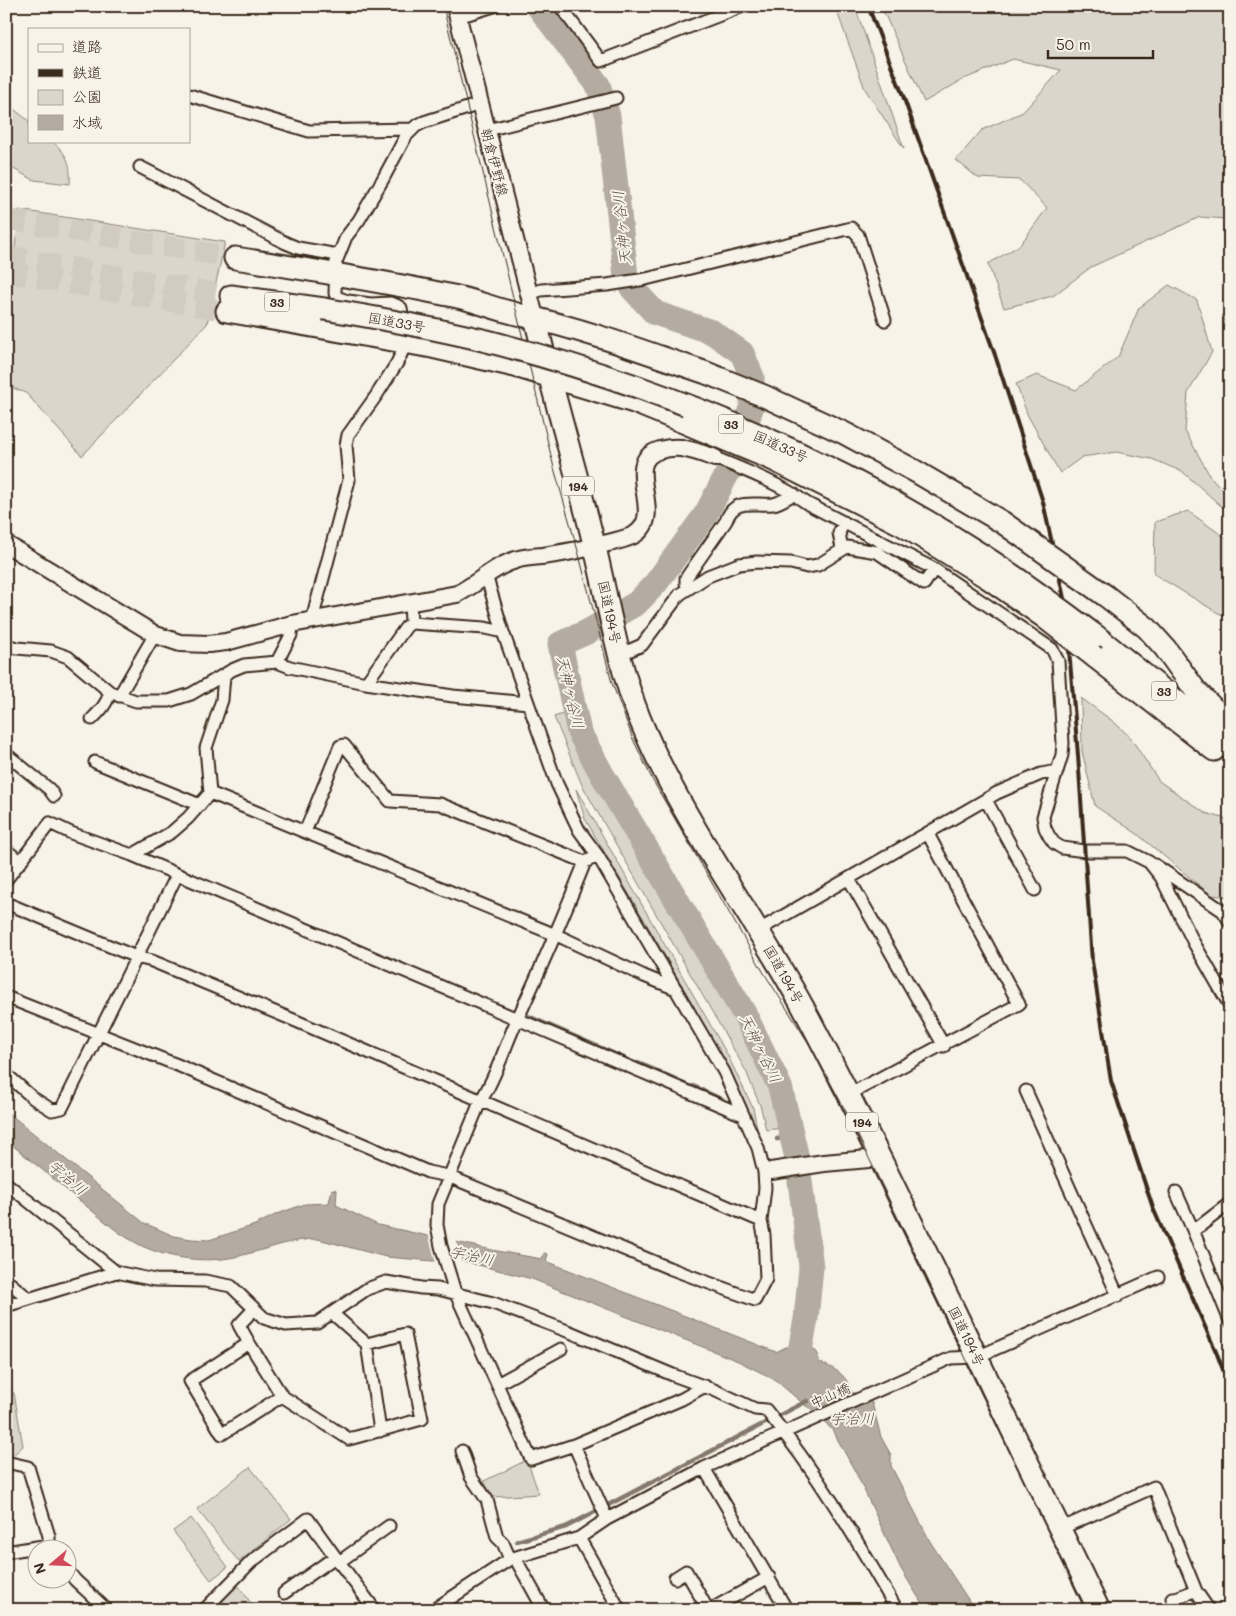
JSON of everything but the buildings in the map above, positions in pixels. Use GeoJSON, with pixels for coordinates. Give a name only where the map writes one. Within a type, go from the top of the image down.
{"type":"FeatureCollection","features":[{"type":"Feature","properties":{"kind":"highway"},"geometry":{"type":"LineString","coordinates":[[235,258],[337,264],[517,314],[535,317],[709,374],[764,396],[844,433],[1002,522],[1106,596],[1147,628],[1165,648],[1196,691],[1230,725]]}},
{"type":"Feature","properties":{"kind":"highway","name":"国道33号"},"geometry":{"type":"LineString","coordinates":[[404,342],[229,303],[324,309],[425,327],[488,342],[645,390],[708,414],[814,461],[892,502],[981,554],[1039,594],[1095,647],[1168,694],[1230,748]]}},
{"type":"Feature","properties":{"kind":"highway","name":"国道194号"},"geometry":{"type":"LineString","coordinates":[[535,317],[548,375],[595,548],[625,680],[637,711],[663,770],[702,838],[759,930],[803,1008],[848,1095],[1099,1610]]}},
{"type":"Feature","properties":{"kind":"highway","name":"33"},"geometry":{"type":"LineString","coordinates":[[404,342],[548,375]]}},
{"type":"Feature","properties":{"kind":"highway"},"geometry":{"type":"LineString","coordinates":[[548,375],[634,402],[774,460],[901,524],[1095,647],[1230,762]]}},
{"type":"Feature","properties":{"kind":"street"},"geometry":{"type":"LineString","coordinates":[[456,12],[494,6]]}},
{"type":"Feature","properties":{"kind":"street"},"geometry":{"type":"LineString","coordinates":[[560,6],[601,61],[743,6]]}},
{"type":"Feature","properties":{"kind":"street","name":"朝倉伊野線"},"geometry":{"type":"LineString","coordinates":[[456,12],[535,317]]}},
{"type":"Feature","properties":{"kind":"street"},"geometry":{"type":"LineString","coordinates":[[190,95],[309,132],[412,129]]}},
{"type":"Feature","properties":{"kind":"street"},"geometry":{"type":"LineString","coordinates":[[486,130],[615,98]]}},
{"type":"Feature","properties":{"kind":"street"},"geometry":{"type":"LineString","coordinates":[[312,620],[349,480],[346,445],[348,435],[376,396],[396,363],[403,350],[404,342],[403,320],[400,308],[390,303],[371,304],[348,301],[336,297],[337,264],[346,237],[359,220],[406,136],[412,129],[424,122],[480,104]]}},
{"type":"Feature","properties":{"kind":"street"},"geometry":{"type":"LineString","coordinates":[[140,167],[286,243],[337,264]]}},
{"type":"Feature","properties":{"kind":"street"},"geometry":{"type":"LineString","coordinates":[[529,294],[541,290],[607,285],[646,279],[851,228],[858,235],[885,320]]}},
{"type":"Feature","properties":{"kind":"street"},"geometry":{"type":"LineString","coordinates":[[6,544],[156,635],[180,644],[226,642],[292,624],[457,594],[505,563],[521,558],[595,548],[634,535],[642,528],[648,505],[642,480],[645,460],[650,455],[668,448],[685,448],[751,473],[934,569],[1052,649],[1058,662],[1063,743],[1062,755],[1043,817],[1045,828],[1054,843],[1062,848],[1085,851],[1127,851],[1149,862],[1224,911],[1230,922]]}},
{"type":"Feature","properties":{"kind":"street"},"geometry":{"type":"LineString","coordinates":[[688,589],[686,578],[726,521],[728,514],[742,503],[775,504],[794,494]]}},
{"type":"Feature","properties":{"kind":"street"},"geometry":{"type":"LineString","coordinates":[[842,549],[839,533],[844,522]]}},
{"type":"Feature","properties":{"kind":"street"},"geometry":{"type":"LineString","coordinates":[[618,648],[642,645],[680,594],[708,576],[739,564],[774,562],[807,567],[818,565],[847,547],[877,552],[924,584],[934,569]]}},
{"type":"Feature","properties":{"kind":"street"},"geometry":{"type":"LineString","coordinates":[[6,998],[175,1064],[428,1172],[448,1176],[669,1268],[755,1300],[766,1279],[764,1235],[761,1222],[768,1172],[724,1072],[598,856],[579,830],[557,784],[503,632],[486,576]]}},
{"type":"Feature","properties":{"kind":"street"},"geometry":{"type":"LineString","coordinates":[[410,602],[411,623]]}},
{"type":"Feature","properties":{"kind":"street"},"geometry":{"type":"LineString","coordinates":[[366,684],[406,627],[411,623],[485,628],[503,632]]}},
{"type":"Feature","properties":{"kind":"street"},"geometry":{"type":"LineString","coordinates":[[277,662],[291,635],[292,624]]}},
{"type":"Feature","properties":{"kind":"street"},"geometry":{"type":"LineString","coordinates":[[92,719],[114,694],[156,635]]}},
{"type":"Feature","properties":{"kind":"street"},"geometry":{"type":"LineString","coordinates":[[6,645],[25,649],[51,650],[68,657],[114,694],[136,701],[169,701],[191,694],[244,665],[277,662],[290,667],[366,684],[472,698],[528,703]]}},
{"type":"Feature","properties":{"kind":"street"},"geometry":{"type":"LineString","coordinates":[[132,855],[172,832],[210,793],[206,748],[222,700],[224,675]]}},
{"type":"Feature","properties":{"kind":"street"},"geometry":{"type":"LineString","coordinates":[[305,832],[340,746],[344,745],[390,801],[440,804],[585,862]]}},
{"type":"Feature","properties":{"kind":"street"},"geometry":{"type":"LineString","coordinates":[[6,754],[49,789],[54,796]]}},
{"type":"Feature","properties":{"kind":"street"},"geometry":{"type":"LineString","coordinates":[[95,762],[200,805]]}},
{"type":"Feature","properties":{"kind":"street"},"geometry":{"type":"LineString","coordinates":[[759,930],[986,800],[1041,774],[1057,771]]}},
{"type":"Feature","properties":{"kind":"street"},"geometry":{"type":"LineString","coordinates":[[210,793],[556,936],[676,989]]}},
{"type":"Feature","properties":{"kind":"street"},"geometry":{"type":"LineString","coordinates":[[986,800],[1035,890]]}},
{"type":"Feature","properties":{"kind":"street"},"geometry":{"type":"LineString","coordinates":[[6,880],[50,824],[132,855],[743,1115]]}},
{"type":"Feature","properties":{"kind":"street"},"geometry":{"type":"LineString","coordinates":[[848,1095],[944,1046],[1019,1004],[928,834]]}},
{"type":"Feature","properties":{"kind":"street"},"geometry":{"type":"LineString","coordinates":[[6,850],[21,862]]}},
{"type":"Feature","properties":{"kind":"street"},"geometry":{"type":"LineString","coordinates":[[598,856],[585,862],[556,936],[448,1176],[437,1209],[439,1238],[455,1292],[531,1460],[574,1445],[682,1399],[705,1386]]}},
{"type":"Feature","properties":{"kind":"street"},"geometry":{"type":"LineString","coordinates":[[1149,862],[1161,877],[1194,942],[1230,1006]]}},
{"type":"Feature","properties":{"kind":"street"},"geometry":{"type":"LineString","coordinates":[[6,1074],[33,1098],[52,1110],[62,1108],[177,875]]}},
{"type":"Feature","properties":{"kind":"street"},"geometry":{"type":"LineString","coordinates":[[849,879],[944,1046]]}},
{"type":"Feature","properties":{"kind":"street"},"geometry":{"type":"LineString","coordinates":[[6,903],[296,1021],[761,1222]]}},
{"type":"Feature","properties":{"kind":"street"},"geometry":{"type":"LineString","coordinates":[[1026,1091],[1118,1296]]}},
{"type":"Feature","properties":{"kind":"street"},"geometry":{"type":"LineString","coordinates":[[768,1172],[880,1158]]}},
{"type":"Feature","properties":{"kind":"street"},"geometry":{"type":"LineString","coordinates":[[6,1183],[116,1272],[155,1280],[205,1281],[230,1286],[264,1318],[286,1325],[317,1323],[367,1289],[386,1282],[455,1292],[493,1303],[705,1386],[756,1409],[766,1410],[789,1431],[832,1499],[897,1610]]}},
{"type":"Feature","properties":{"kind":"street"},"geometry":{"type":"LineString","coordinates":[[1176,1192],[1230,1321]]}},
{"type":"Feature","properties":{"kind":"street"},"geometry":{"type":"LineString","coordinates":[[1193,1230],[1230,1203]]}},
{"type":"Feature","properties":{"kind":"street"},"geometry":{"type":"LineString","coordinates":[[6,1306],[116,1272]]}},
{"type":"Feature","properties":{"kind":"street"},"geometry":{"type":"LineString","coordinates":[[977,1357],[1158,1277]]}},
{"type":"Feature","properties":{"kind":"street"},"geometry":{"type":"LineString","coordinates":[[6,1280],[28,1298]]}},
{"type":"Feature","properties":{"kind":"street"},"geometry":{"type":"LineString","coordinates":[[254,1309],[239,1325],[282,1396],[349,1439],[422,1419],[405,1334],[367,1344]]}},
{"type":"Feature","properties":{"kind":"street"},"geometry":{"type":"LineString","coordinates":[[332,1313],[367,1344],[380,1431]]}},
{"type":"Feature","properties":{"kind":"street"},"geometry":{"type":"LineString","coordinates":[[249,1343],[190,1381],[222,1434],[282,1396]]}},
{"type":"Feature","properties":{"kind":"street"},"geometry":{"type":"LineString","coordinates":[[497,1384],[561,1349]]}},
{"type":"Feature","properties":{"kind":"street","name":"中山橋"},"geometry":{"type":"LineString","coordinates":[[433,1610],[512,1558],[579,1538],[603,1510],[789,1431],[951,1358],[977,1357]]}},
{"type":"Feature","properties":{"kind":"street"},"geometry":{"type":"LineString","coordinates":[[574,1445],[603,1510]]}},
{"type":"Feature","properties":{"kind":"street"},"geometry":{"type":"LineString","coordinates":[[462,1451],[471,1477],[487,1500],[497,1537],[503,1543],[544,1610]]}},
{"type":"Feature","properties":{"kind":"street"},"geometry":{"type":"LineString","coordinates":[[6,1462],[28,1467],[49,1538]]}},
{"type":"Feature","properties":{"kind":"street"},"geometry":{"type":"LineString","coordinates":[[704,1468],[787,1610]]}},
{"type":"Feature","properties":{"kind":"street"},"geometry":{"type":"LineString","coordinates":[[1060,1530],[1154,1487],[1196,1591],[1209,1610]]}},
{"type":"Feature","properties":{"kind":"street"},"geometry":{"type":"LineString","coordinates":[[204,1610],[251,1562],[308,1519],[375,1610]]}},
{"type":"Feature","properties":{"kind":"street"},"geometry":{"type":"LineString","coordinates":[[284,1593],[389,1526]]}},
{"type":"Feature","properties":{"kind":"street"},"geometry":{"type":"LineString","coordinates":[[579,1538],[620,1610]]}},
{"type":"Feature","properties":{"kind":"street"},"geometry":{"type":"LineString","coordinates":[[6,1552],[28,1550]]}},
{"type":"Feature","properties":{"kind":"street"},"geometry":{"type":"LineString","coordinates":[[676,1578],[686,1571],[709,1610],[769,1577]]}},
{"type":"Feature","properties":{"kind":"street"},"geometry":{"type":"LineString","coordinates":[[78,1582],[107,1610]]}},
{"type":"Feature","properties":{"kind":"street"},"geometry":{"type":"LineString","coordinates":[[1172,1598],[1179,1598],[1196,1591]]}},
{"type":"Feature","properties":{"kind":"green space"},"geometry":{"type":"Polygon","coordinates":[[[835,6],[855,6],[904,149],[865,89],[835,6]]]}},
{"type":"Feature","properties":{"kind":"green space"},"geometry":{"type":"Polygon","coordinates":[[[881,6],[1230,6],[1230,310],[1226,302],[1226,219],[1200,217],[1091,267],[1053,296],[1004,308],[988,264],[1020,245],[1047,208],[1020,180],[978,178],[956,160],[982,130],[1023,112],[1061,70],[1013,59],[964,79],[924,102],[881,6]]]}},
{"type":"Feature","properties":{"kind":"green space"},"geometry":{"type":"Polygon","coordinates":[[[6,103],[28,120],[28,142],[53,142],[62,151],[69,165],[70,184],[34,180],[6,165],[6,103]]]}},
{"type":"Feature","properties":{"kind":"green space"},"geometry":{"type":"Polygon","coordinates":[[[19,210],[225,242],[207,324],[82,456],[26,393],[10,387],[6,383],[6,332],[19,210]]]}},
{"type":"Feature","properties":{"kind":"green space"},"geometry":{"type":"Polygon","coordinates":[[[1169,285],[1197,300],[1212,352],[1188,393],[1185,431],[1210,476],[1230,498],[1230,514],[1183,472],[1152,459],[1116,452],[1082,457],[1060,473],[1028,416],[1016,384],[1037,375],[1076,390],[1118,357],[1139,308],[1169,285]]]}},
{"type":"Feature","properties":{"kind":"green space"},"geometry":{"type":"Polygon","coordinates":[[[1188,511],[1230,541],[1230,618],[1218,613],[1154,574],[1155,522],[1188,511]]]}},
{"type":"Feature","properties":{"kind":"green space"},"geometry":{"type":"Polygon","coordinates":[[[1081,698],[1114,722],[1130,737],[1159,781],[1205,813],[1230,820],[1230,897],[1211,895],[1136,833],[1095,806],[1082,751],[1081,698]]]}},
{"type":"Feature","properties":{"kind":"green space"},"geometry":{"type":"Polygon","coordinates":[[[566,713],[602,790],[746,1037],[771,1089],[782,1128],[766,1130],[761,1108],[746,1071],[582,785],[554,717],[566,713]]]}},
{"type":"Feature","properties":{"kind":"green space"},"geometry":{"type":"Polygon","coordinates":[[[576,789],[727,1054],[753,1108],[758,1132],[697,1013],[585,819],[576,789]]]}},
{"type":"Feature","properties":{"kind":"green space"},"geometry":{"type":"Polygon","coordinates":[[[6,1388],[14,1393],[23,1446],[11,1457],[6,1456],[6,1388]]]}},
{"type":"Feature","properties":{"kind":"green space"},"geometry":{"type":"Polygon","coordinates":[[[527,1460],[539,1494],[493,1497],[484,1481],[527,1460]]]}},
{"type":"Feature","properties":{"kind":"green space"},"geometry":{"type":"Polygon","coordinates":[[[250,1467],[291,1519],[239,1562],[197,1509],[250,1467]]]}},
{"type":"Feature","properties":{"kind":"green space"},"geometry":{"type":"Polygon","coordinates":[[[191,1518],[228,1567],[211,1580],[173,1531],[191,1518]]]}},
{"type":"Feature","properties":{"kind":"green space"},"geometry":{"type":"Polygon","coordinates":[[[238,1585],[256,1610],[228,1610],[222,1601],[238,1585]]]}},
{"type":"Feature","properties":{"kind":"water","name":"宇治川"},"geometry":{"type":"Polygon","coordinates":[[[6,1111],[144,1223],[174,1236],[209,1240],[255,1225],[277,1214],[305,1204],[329,1203],[332,1189],[337,1190],[336,1205],[378,1225],[542,1259],[544,1253],[548,1254],[546,1261],[776,1352],[786,1347],[814,1349],[818,1354],[819,1362],[839,1372],[846,1380],[850,1391],[872,1403],[881,1437],[891,1455],[891,1466],[931,1543],[975,1610],[926,1610],[901,1569],[857,1475],[833,1431],[815,1411],[806,1406],[774,1379],[738,1361],[532,1279],[463,1261],[433,1261],[386,1257],[318,1239],[289,1242],[231,1258],[205,1260],[166,1255],[154,1251],[116,1231],[6,1140],[6,1111]]]}},
{"type":"Feature","properties":{"kind":"pier"},"geometry":{"type":"Polygon","coordinates":[[[428,1233],[456,1239],[462,1263],[436,1264],[428,1233]]]}},
{"type":"Feature","properties":{"kind":"waterway","name":"天神ヶ谷川"},"geometry":{"type":"LineString","coordinates":[[538,6],[598,85],[608,116],[626,276],[632,288],[655,313],[712,332],[742,353],[752,377],[752,405],[736,457],[706,514],[656,583],[637,603],[587,632],[560,644],[579,732],[603,776],[745,1015],[780,1087],[797,1158],[811,1267],[806,1319],[800,1351],[807,1373]]}},
{"type":"Feature","properties":{"kind":"waterway"},"geometry":{"type":"LineString","coordinates":[[528,1016],[624,1058]]}},
{"type":"Feature","properties":{"kind":"waterway"},"geometry":{"type":"LineString","coordinates":[[638,1063],[660,1072]]}},
{"type":"Feature","properties":{"kind":"waterway"},"geometry":{"type":"LineString","coordinates":[[666,1075],[676,1079]]}},
{"type":"Feature","properties":{"kind":"waterway"},"geometry":{"type":"LineString","coordinates":[[693,1086],[721,1099]]}},
{"type":"Feature","properties":{"kind":"waterway"},"geometry":{"type":"LineString","coordinates":[[777,1139],[792,1136]]}},
{"type":"Feature","properties":{"kind":"waterway"},"geometry":{"type":"LineString","coordinates":[[517,1541],[566,1527],[807,1401]]}},
{"type":"Feature","properties":{"kind":"tunnel"},"geometry":{"type":"LineString","coordinates":[[6,219],[235,258]]}},
{"type":"Feature","properties":{"kind":"tunnel"},"geometry":{"type":"LineString","coordinates":[[6,256],[231,296]]}},
{"type":"Feature","properties":{"kind":"tunnel"},"geometry":{"type":"LineString","coordinates":[[6,272],[227,311]]}},
{"type":"Feature","properties":{"kind":"tram line"},"geometry":{"type":"LineString","coordinates":[[443,6],[554,468],[578,551],[612,683],[633,739],[653,781],[764,973],[810,1045],[850,1119],[1085,1610]]}},
{"type":"Feature","properties":{"kind":"railway"},"geometry":{"type":"LineString","coordinates":[[868,6],[902,93],[995,355],[1043,502],[1065,603],[1078,755],[1092,961],[1111,1081],[1153,1208],[1230,1388]]}}]}
